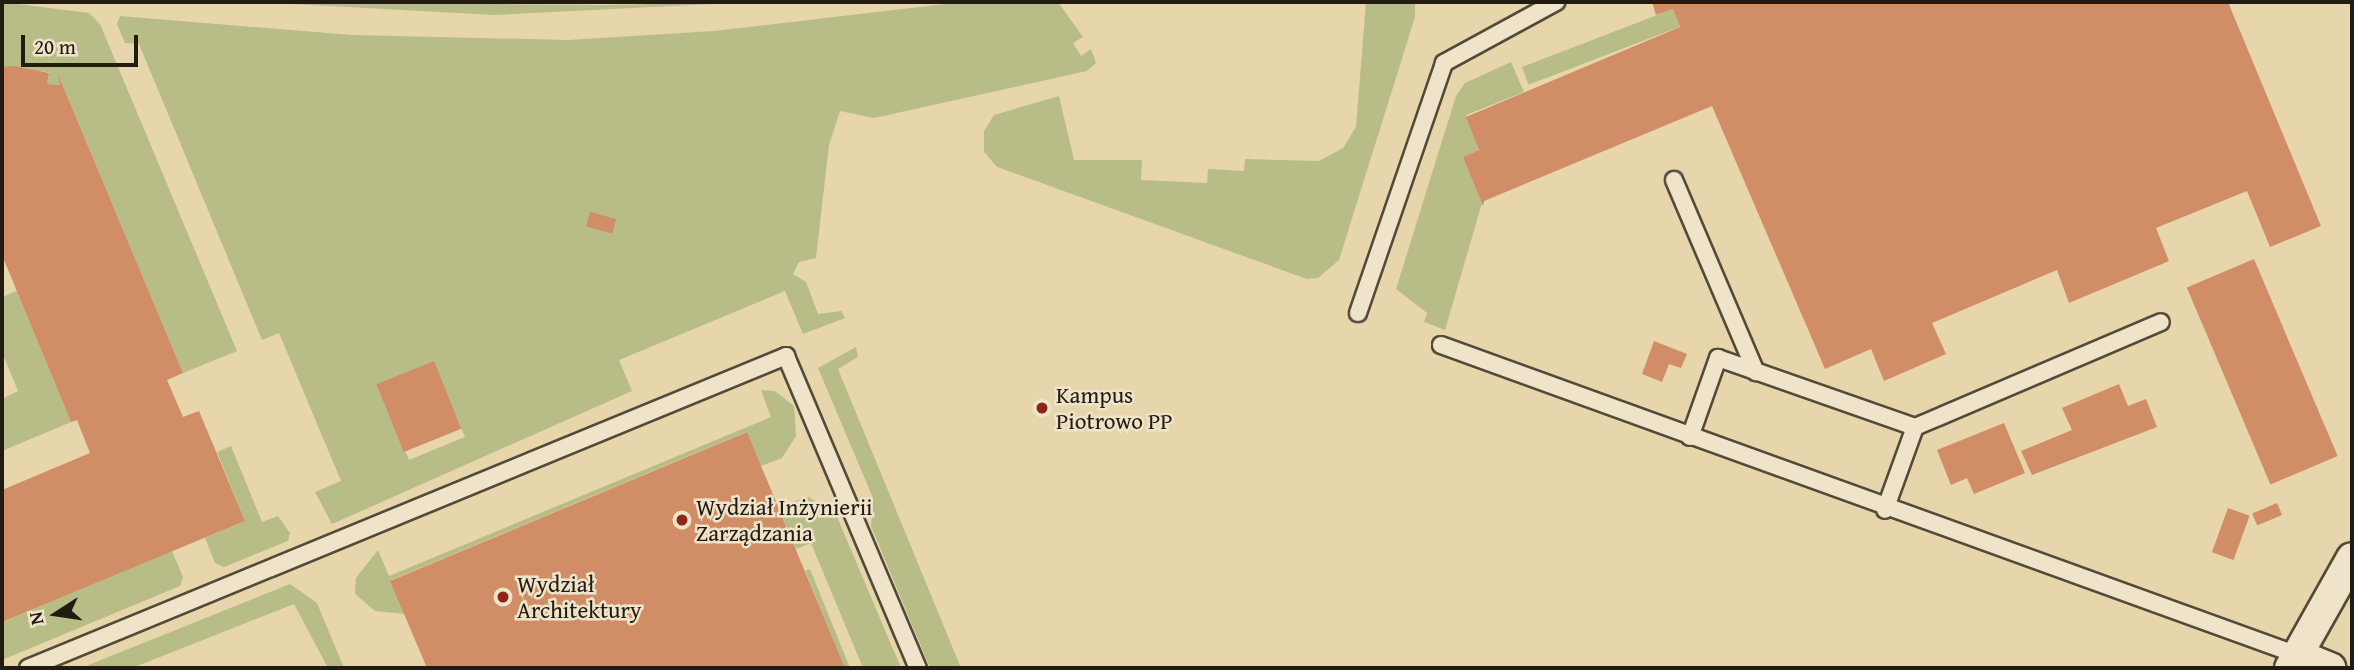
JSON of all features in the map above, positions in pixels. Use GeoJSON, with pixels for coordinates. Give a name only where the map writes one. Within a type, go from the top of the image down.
{"type":"FeatureCollection","features":[{"type":"Feature","properties":{"kind":"street"},"geometry":{"type":"LineString","coordinates":[[2331,668],[2294,662],[2352,558]]}},
{"type":"Feature","properties":{"kind":"lane"},"geometry":{"type":"LineString","coordinates":[[1358,313],[1444,63],[1556,2]]}},
{"type":"Feature","properties":{"kind":"lane"},"geometry":{"type":"LineString","coordinates":[[1674,180],[1756,372]]}},
{"type":"Feature","properties":{"kind":"lane"},"geometry":{"type":"LineString","coordinates":[[1690,437],[1717,358],[1915,427],[2161,322]]}},
{"type":"Feature","properties":{"kind":"lane"},"geometry":{"type":"LineString","coordinates":[[1441,345],[2294,662]]}},
{"type":"Feature","properties":{"kind":"lane"},"geometry":{"type":"LineString","coordinates":[[28,668],[786,356],[918,668]]}},
{"type":"Feature","properties":{"kind":"lane"},"geometry":{"type":"LineString","coordinates":[[1885,510],[1915,427]]}},
{"type":"Feature","properties":{"kind":"green space"},"geometry":{"type":"Polygon","coordinates":[[[2,2],[89,13],[100,24],[237,351],[183,373],[57,72],[60,85],[47,84],[49,72],[2,67],[2,2]]]}},
{"type":"Feature","properties":{"kind":"green space"},"geometry":{"type":"Polygon","coordinates":[[[256,2],[607,5],[752,2],[494,15],[256,2]]]}},
{"type":"Feature","properties":{"kind":"green space"},"geometry":{"type":"Polygon","coordinates":[[[962,2],[1058,2],[1083,37],[1073,43],[1081,56],[1091,49],[1096,63],[1087,71],[874,118],[840,111],[829,145],[816,258],[799,262],[793,274],[806,282],[818,314],[841,311],[845,318],[803,334],[785,291],[619,360],[632,391],[332,524],[315,492],[341,481],[279,333],[262,340],[139,44],[125,43],[117,24],[120,16],[352,35],[568,40],[714,31],[962,2]],[[433,362],[377,385],[409,460],[465,437],[433,362]]]}},
{"type":"Feature","properties":{"kind":"green space"},"geometry":{"type":"Polygon","coordinates":[[[1366,2],[1415,2],[1415,17],[1339,260],[1318,278],[1307,279],[997,167],[984,152],[984,131],[994,115],[1059,96],[1074,160],[1142,160],[1141,180],[1207,183],[1208,169],[1244,171],[1245,159],[1319,161],[1343,148],[1356,127],[1366,2]]]}},
{"type":"Feature","properties":{"kind":"green space"},"geometry":{"type":"Polygon","coordinates":[[[1673,9],[1680,27],[1529,85],[1522,67],[1673,9]]]}},
{"type":"Feature","properties":{"kind":"green space"},"geometry":{"type":"Polygon","coordinates":[[[1511,62],[1524,92],[1466,115],[1479,150],[1463,157],[1482,203],[1445,330],[1424,322],[1427,313],[1396,289],[1456,96],[1465,83],[1511,62]]]}},
{"type":"Feature","properties":{"kind":"green space"},"geometry":{"type":"Polygon","coordinates":[[[17,291],[71,422],[2,451],[2,399],[18,391],[2,352],[2,297],[17,291]]]}},
{"type":"Feature","properties":{"kind":"green space"},"geometry":{"type":"Polygon","coordinates":[[[856,347],[858,357],[838,369],[961,668],[930,668],[871,526],[873,498],[818,368],[856,347]]]}},
{"type":"Feature","properties":{"kind":"green space"},"geometry":{"type":"Polygon","coordinates":[[[761,390],[775,391],[794,406],[796,436],[782,458],[761,466],[746,432],[391,580],[405,614],[375,611],[355,594],[356,578],[378,550],[389,576],[771,417],[761,390]]]}},
{"type":"Feature","properties":{"kind":"green space"},"geometry":{"type":"Polygon","coordinates":[[[231,446],[262,522],[278,516],[290,533],[288,541],[224,567],[215,563],[205,538],[245,521],[217,452],[231,446]]]}},
{"type":"Feature","properties":{"kind":"green space"},"geometry":{"type":"Polygon","coordinates":[[[808,497],[835,512],[901,668],[863,668],[811,543],[796,549],[778,506],[808,497]]]}},
{"type":"Feature","properties":{"kind":"green space"},"geometry":{"type":"Polygon","coordinates":[[[172,551],[183,577],[180,586],[2,660],[2,622],[172,551]]]}},
{"type":"Feature","properties":{"kind":"green space"},"geometry":{"type":"Polygon","coordinates":[[[810,569],[850,668],[845,668],[805,571],[810,569]]]}},
{"type":"Feature","properties":{"kind":"green space"},"geometry":{"type":"Polygon","coordinates":[[[290,584],[317,603],[344,668],[328,668],[294,604],[132,668],[81,668],[290,584]]]}},
{"type":"Feature","properties":{"kind":"building"},"geometry":{"type":"Polygon","coordinates":[[[1652,2],[2228,2],[2321,226],[2270,247],[2247,191],[2156,228],[2169,261],[2069,303],[2057,270],[1932,323],[1946,354],[1884,381],[1871,349],[1825,369],[1712,106],[1484,201],[1483,206],[1463,157],[1479,150],[1466,117],[1680,27],[1673,9],[1656,15],[1652,2]]]}},
{"type":"Feature","properties":{"kind":"building"},"geometry":{"type":"Polygon","coordinates":[[[14,66],[49,73],[47,84],[60,85],[57,72],[183,373],[167,380],[183,417],[199,411],[245,521],[2,622],[2,490],[90,453],[77,420],[71,422],[2,255],[2,67],[14,66]]]}},
{"type":"Feature","properties":{"kind":"building"},"geometry":{"type":"Polygon","coordinates":[[[590,212],[616,219],[612,233],[586,226],[590,212]]]}},
{"type":"Feature","properties":{"kind":"building"},"geometry":{"type":"Polygon","coordinates":[[[2254,259],[2338,456],[2270,485],[2187,288],[2254,259]]]}},
{"type":"Feature","properties":{"kind":"building"},"geometry":{"type":"Polygon","coordinates":[[[1654,341],[1687,354],[1681,368],[1669,364],[1662,382],[1642,374],[1654,341]]]}},
{"type":"Feature","properties":{"kind":"building"},"geometry":{"type":"Polygon","coordinates":[[[434,361],[461,429],[404,452],[377,384],[434,361]]]}},
{"type":"Feature","properties":{"kind":"building"},"geometry":{"type":"Polygon","coordinates":[[[2119,384],[2128,406],[2146,399],[2157,427],[2032,475],[2021,451],[2072,430],[2062,408],[2119,384]]]}},
{"type":"Feature","properties":{"kind":"building"},"geometry":{"type":"Polygon","coordinates":[[[2004,423],[2025,473],[1974,494],[1967,478],[1951,485],[1937,450],[2004,423]]]}},
{"type":"Feature","properties":{"kind":"building"},"geometry":{"type":"Polygon","coordinates":[[[747,432],[845,668],[427,668],[390,581],[747,432]]]}},
{"type":"Feature","properties":{"kind":"building"},"geometry":{"type":"Polygon","coordinates":[[[2277,503],[2282,515],[2257,526],[2252,514],[2277,503]]]}},
{"type":"Feature","properties":{"kind":"building"},"geometry":{"type":"Polygon","coordinates":[[[2228,508],[2250,516],[2234,560],[2212,552],[2228,508]]]}},
{"type":"Feature","properties":{"kind":"place","name":"Kampus Piotrowo PP"},"geometry":{"type":"Point","coordinates":[1042,408]}},
{"type":"Feature","properties":{"kind":"place","name":"Wydział Inżynierii Zarządzania"},"geometry":{"type":"Point","coordinates":[682,520]}},
{"type":"Feature","properties":{"kind":"place","name":"Wydział Architektury"},"geometry":{"type":"Point","coordinates":[503,597]}}]}
